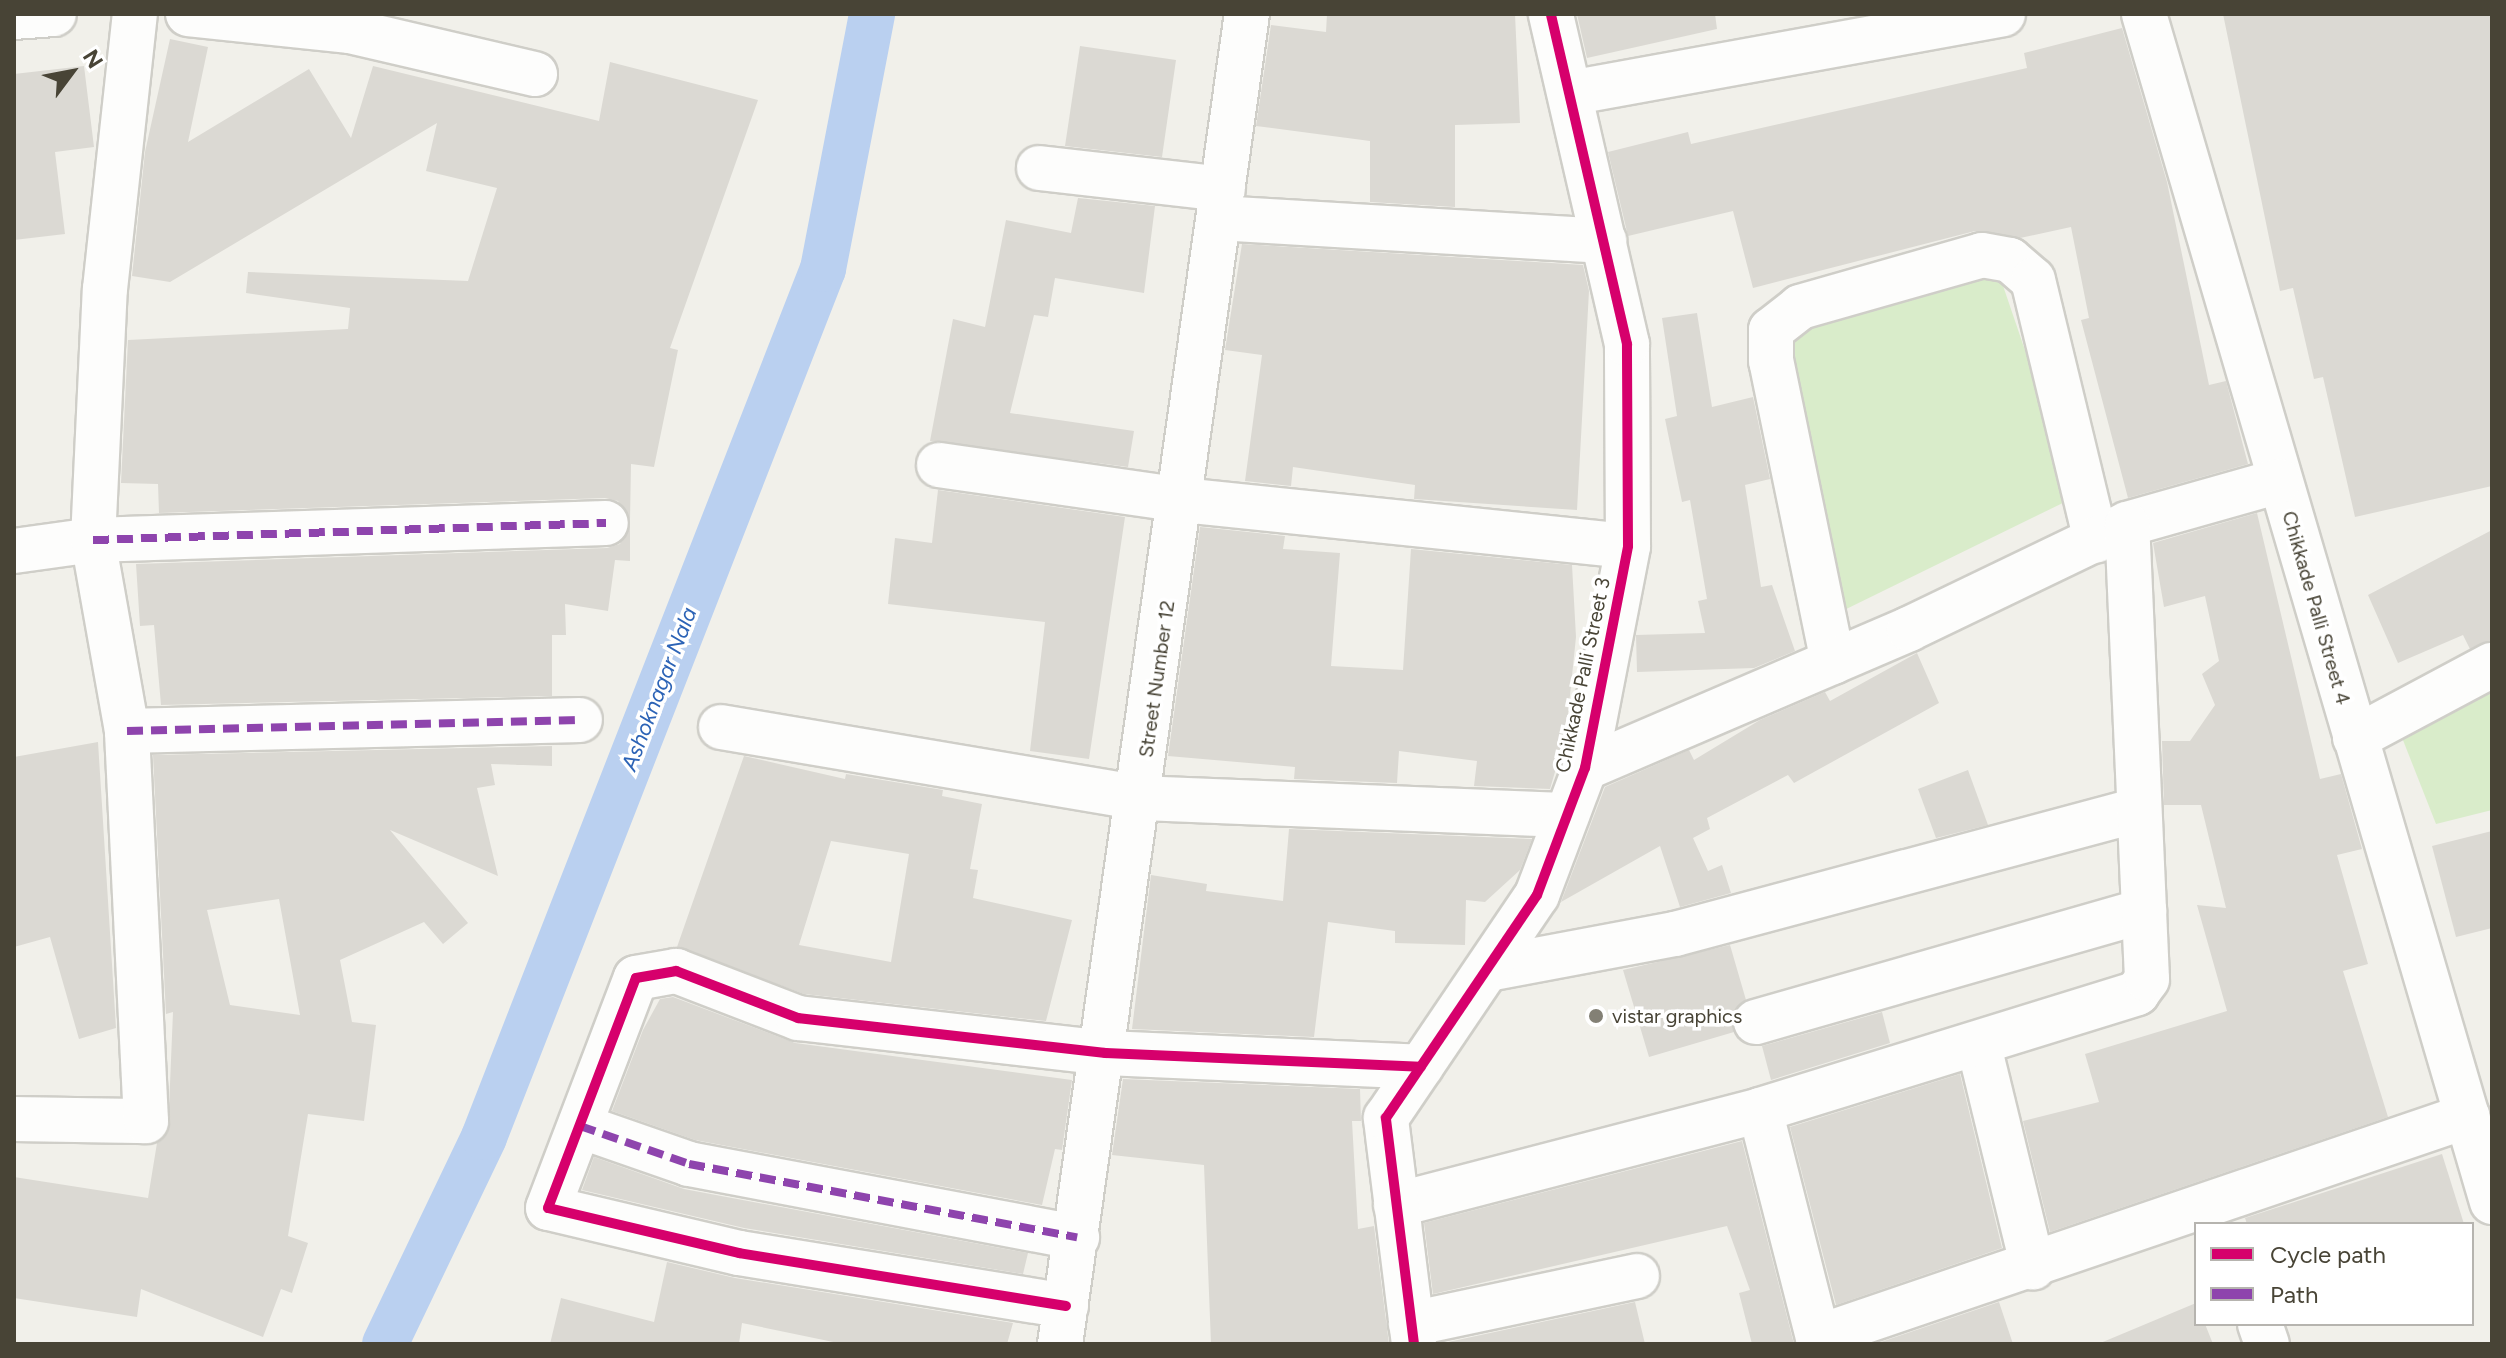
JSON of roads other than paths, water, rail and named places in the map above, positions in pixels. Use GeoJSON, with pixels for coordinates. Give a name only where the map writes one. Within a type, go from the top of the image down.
{"type":"FeatureCollection","features":[{"type":"Feature","properties":{"kind":"street"},"geometry":{"type":"LineString","coordinates":[[14,17],[54,14]]}},
{"type":"Feature","properties":{"kind":"street"},"geometry":{"type":"LineString","coordinates":[[14,1119],[146,1121],[127,731],[93,540],[105,289],[135,14]]}},
{"type":"Feature","properties":{"kind":"street"},"geometry":{"type":"LineString","coordinates":[[188,14],[350,31],[535,74]]}},
{"type":"Feature","properties":{"kind":"street","name":"Street Number 12"},"geometry":{"type":"LineString","coordinates":[[1063,1325],[1105,1053],[1247,14]]}},
{"type":"Feature","properties":{"kind":"street","name":"Chikkade Palli Street 3"},"geometry":{"type":"LineString","coordinates":[[1413,1334],[1386,1118],[1493,968],[1537,895],[1585,768],[1628,546],[1627,344],[1551,14]]}},
{"type":"Feature","properties":{"kind":"street"},"geometry":{"type":"LineString","coordinates":[[1570,93],[2003,14]]}},
{"type":"Feature","properties":{"kind":"street","name":"Chikkade Palli Street 4"},"geometry":{"type":"LineString","coordinates":[[2144,14],[2492,1202]]}},
{"type":"Feature","properties":{"kind":"street"},"geometry":{"type":"LineString","coordinates":[[1039,168],[1221,204],[1604,241]]}},
{"type":"Feature","properties":{"kind":"street"},"geometry":{"type":"LineString","coordinates":[[1396,1205],[1760,1110],[1979,1046],[2137,993],[2147,979],[2139,810],[2111,532],[2033,280],[2010,260],[1982,255],[1800,307],[1771,330],[1771,361],[1833,662]]}},
{"type":"Feature","properties":{"kind":"street"},"geometry":{"type":"LineString","coordinates":[[939,465],[1181,500],[1628,546]]}},
{"type":"Feature","properties":{"kind":"street"},"geometry":{"type":"LineString","coordinates":[[1585,768],[1833,662],[2111,532],[2279,481]]}},
{"type":"Feature","properties":{"kind":"street"},"geometry":{"type":"LineString","coordinates":[[14,551],[93,540],[606,523]]}},
{"type":"Feature","properties":{"kind":"street"},"geometry":{"type":"LineString","coordinates":[[2355,738],[2492,665]]}},
{"type":"Feature","properties":{"kind":"street"},"geometry":{"type":"LineString","coordinates":[[127,731],[580,720]]}},
{"type":"Feature","properties":{"kind":"street"},"geometry":{"type":"LineString","coordinates":[[721,727],[1140,798],[1567,815]]}},
{"type":"Feature","properties":{"kind":"street"},"geometry":{"type":"LineString","coordinates":[[1493,968],[1675,934],[2139,810]]}},
{"type":"Feature","properties":{"kind":"street"},"geometry":{"type":"LineString","coordinates":[[1756,1022],[2144,911]]}},
{"type":"Feature","properties":{"kind":"street"},"geometry":{"type":"LineString","coordinates":[[1063,1325],[548,1208],[636,978],[676,971],[798,1018],[1105,1053],[1421,1067]]}},
{"type":"Feature","properties":{"kind":"street"},"geometry":{"type":"LineString","coordinates":[[1979,1046],[2033,1268]]}},
{"type":"Feature","properties":{"kind":"street"},"geometry":{"type":"LineString","coordinates":[[1760,1110],[1804,1340],[2219,1214],[2467,1116]]}},
{"type":"Feature","properties":{"kind":"street"},"geometry":{"type":"LineString","coordinates":[[580,1126],[689,1164],[1077,1237]]}},
{"type":"Feature","properties":{"kind":"street"},"geometry":{"type":"LineString","coordinates":[[1413,1334],[1637,1276]]}},
{"type":"Feature","properties":{"kind":"waterway","name":"Ashoknagar Nala"},"geometry":{"type":"LineString","coordinates":[[385,1344],[484,1137],[823,269],[872,14]]}},
{"type":"Feature","properties":{"kind":"place","name":"vistar graphics"},"geometry":{"type":"Point","coordinates":[1596,1016]}}]}
